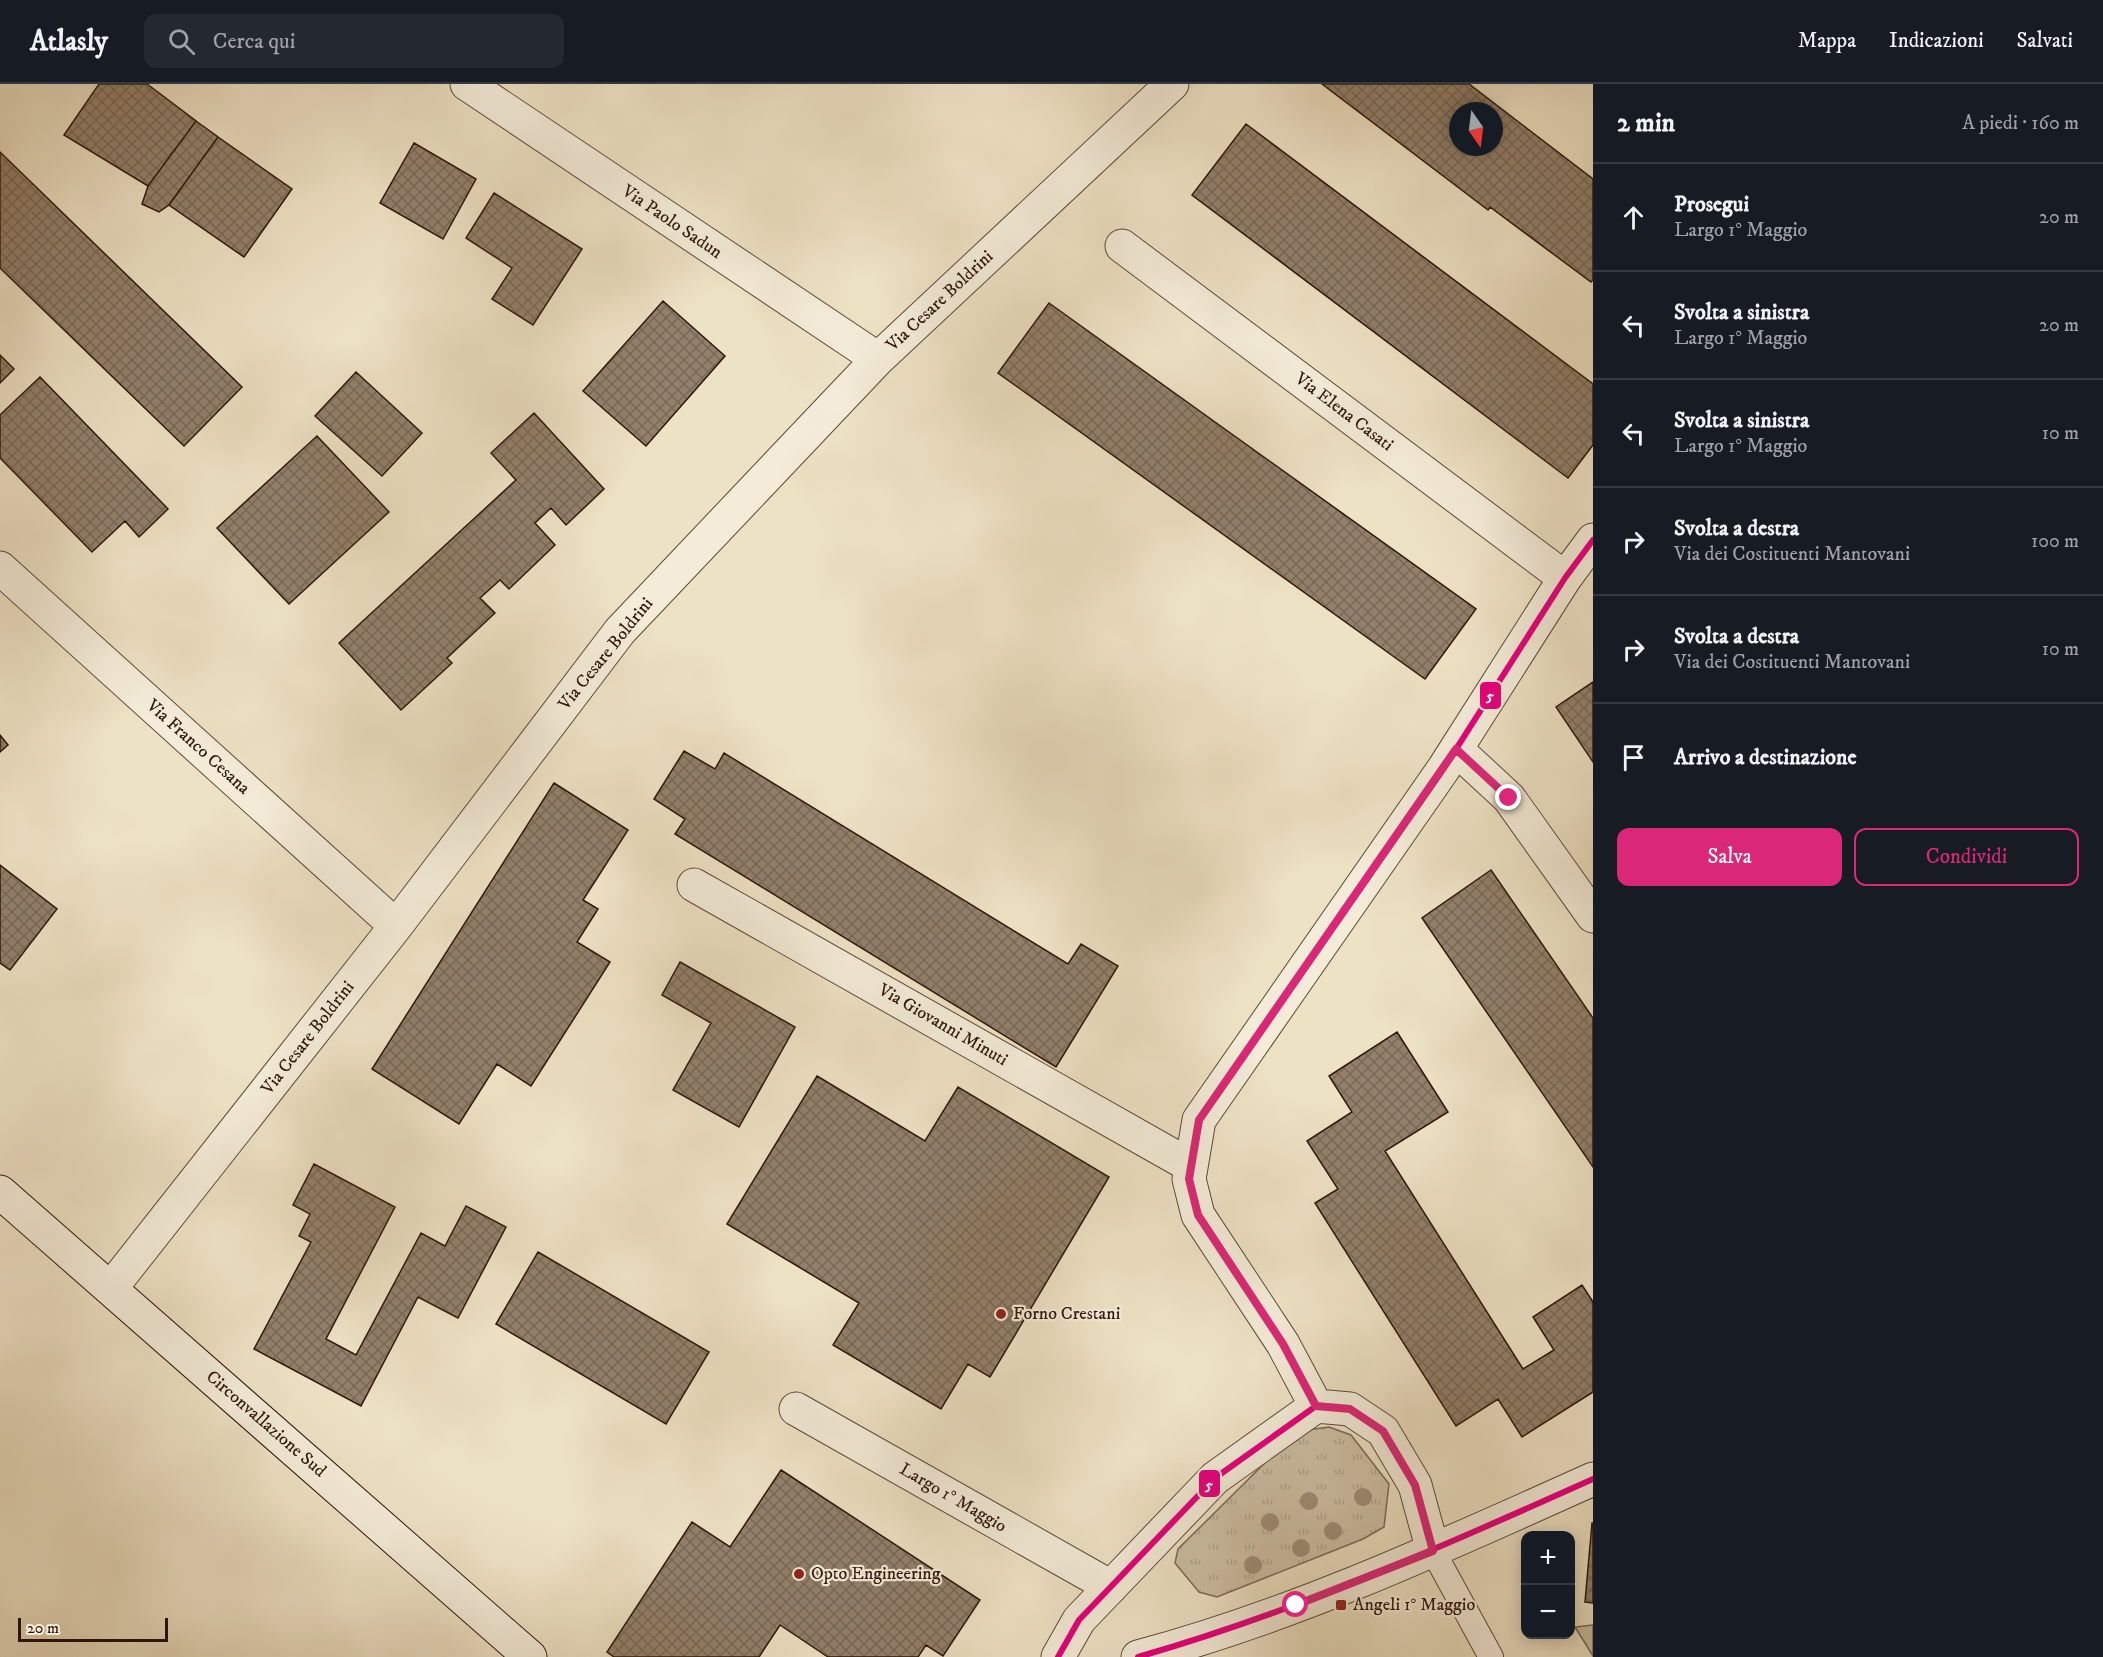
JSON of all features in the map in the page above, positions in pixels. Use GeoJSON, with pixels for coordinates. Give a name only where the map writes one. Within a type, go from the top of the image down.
{"type":"FeatureCollection","features":[{"type":"Feature","properties":{"kind":"street","name":"Via Paolo Sadun"},"geometry":{"type":"LineString","coordinates":[[467,84],[878,360]]}},
{"type":"Feature","properties":{"kind":"street","name":"Via Cesare Boldrini"},"geometry":{"type":"LineString","coordinates":[[111,1288],[396,926],[620,631],[878,360],[1172,84]]}},
{"type":"Feature","properties":{"kind":"street","name":"Via Elena Casati"},"geometry":{"type":"LineString","coordinates":[[1122,246],[1565,578]]}},
{"type":"Feature","properties":{"kind":"street"},"geometry":{"type":"LineString","coordinates":[[1316,1406],[1283,1344],[1198,1215],[1189,1179],[1199,1120],[1456,749],[1565,578],[1593,540]]}},
{"type":"Feature","properties":{"kind":"street","name":"Via Franco Cesana"},"geometry":{"type":"LineString","coordinates":[[0,568],[396,926]]}},
{"type":"Feature","properties":{"kind":"street"},"geometry":{"type":"LineString","coordinates":[[1456,749],[1509,798],[1593,916]]}},
{"type":"Feature","properties":{"kind":"street","name":"Via Giovanni Minuti"},"geometry":{"type":"LineString","coordinates":[[694,885],[1191,1166]]}},
{"type":"Feature","properties":{"kind":"street","name":"Circonvallazione Sud"},"geometry":{"type":"LineString","coordinates":[[0,1192],[530,1657]]}},
{"type":"Feature","properties":{"kind":"street"},"geometry":{"type":"LineString","coordinates":[[1058,1657],[1079,1620],[1215,1478],[1316,1406],[1350,1409],[1383,1431],[1415,1485],[1433,1551]]}},
{"type":"Feature","properties":{"kind":"street","name":"Largo 1° Maggio"},"geometry":{"type":"LineString","coordinates":[[796,1409],[1111,1587]]}},
{"type":"Feature","properties":{"kind":"street"},"geometry":{"type":"LineString","coordinates":[[1138,1657],[1198,1650],[1433,1551],[1593,1479]]}},
{"type":"Feature","properties":{"kind":"lane"},"geometry":{"type":"LineString","coordinates":[[1433,1551],[1491,1657]]}},
{"type":"Feature","properties":{"kind":"green space"},"geometry":{"type":"Polygon","coordinates":[[[1329,1427],[1351,1435],[1389,1484],[1384,1527],[1363,1539],[1217,1597],[1199,1592],[1175,1563],[1178,1549],[1282,1446],[1307,1430],[1329,1427]]]}},
{"type":"Feature","properties":{"kind":"green space"},"geometry":{"type":"Polygon","coordinates":[[[1593,1625],[1593,1656],[1575,1627],[1593,1625]]]}},
{"type":"Feature","properties":{"kind":"building"},"geometry":{"type":"Polygon","coordinates":[[[99,84],[147,84],[196,121],[148,186],[64,135],[99,84]]]}},
{"type":"Feature","properties":{"kind":"building"},"geometry":{"type":"Polygon","coordinates":[[[1322,84],[1469,84],[1492,102],[1449,102],[1449,156],[1503,156],[1503,110],[1593,179],[1593,280],[1591,282],[1490,207],[1488,210],[1322,84]]]}},
{"type":"Feature","properties":{"kind":"building"},"geometry":{"type":"Polygon","coordinates":[[[196,121],[218,137],[169,205],[159,212],[142,204],[148,186],[196,121]]]}},
{"type":"Feature","properties":{"kind":"building"},"geometry":{"type":"Polygon","coordinates":[[[1246,124],[1593,384],[1593,445],[1568,478],[1192,195],[1246,124]]]}},
{"type":"Feature","properties":{"kind":"building"},"geometry":{"type":"Polygon","coordinates":[[[218,137],[292,189],[244,257],[169,205],[218,137]]]}},
{"type":"Feature","properties":{"kind":"building"},"geometry":{"type":"Polygon","coordinates":[[[414,143],[476,179],[443,239],[380,203],[414,143]]]}},
{"type":"Feature","properties":{"kind":"building"},"geometry":{"type":"Polygon","coordinates":[[[0,152],[242,387],[184,446],[0,268],[0,152]]]}},
{"type":"Feature","properties":{"kind":"building"},"geometry":{"type":"Polygon","coordinates":[[[494,193],[582,249],[533,325],[492,299],[512,268],[466,238],[494,193]]]}},
{"type":"Feature","properties":{"kind":"building"},"geometry":{"type":"Polygon","coordinates":[[[663,301],[725,356],[646,446],[583,391],[663,301]]]}},
{"type":"Feature","properties":{"kind":"building"},"geometry":{"type":"Polygon","coordinates":[[[1049,303],[1476,609],[1425,679],[998,373],[1049,303]]]}},
{"type":"Feature","properties":{"kind":"building"},"geometry":{"type":"Polygon","coordinates":[[[0,355],[14,369],[0,383],[0,355]]]}},
{"type":"Feature","properties":{"kind":"building"},"geometry":{"type":"Polygon","coordinates":[[[356,372],[422,433],[382,476],[315,416],[356,372]]]}},
{"type":"Feature","properties":{"kind":"building"},"geometry":{"type":"Polygon","coordinates":[[[40,377],[168,509],[139,537],[125,521],[92,552],[0,458],[0,415],[40,377]]]}},
{"type":"Feature","properties":{"kind":"building"},"geometry":{"type":"Polygon","coordinates":[[[534,413],[604,489],[566,525],[551,508],[535,523],[555,545],[509,589],[500,580],[480,598],[495,613],[447,658],[452,663],[401,710],[339,643],[516,480],[491,453],[534,413]]]}},
{"type":"Feature","properties":{"kind":"building"},"geometry":{"type":"Polygon","coordinates":[[[317,436],[389,512],[289,604],[217,528],[317,436]]]}},
{"type":"Feature","properties":{"kind":"building"},"geometry":{"type":"Polygon","coordinates":[[[1593,682],[1593,762],[1556,707],[1593,682]]]}},
{"type":"Feature","properties":{"kind":"building"},"geometry":{"type":"Polygon","coordinates":[[[0,735],[8,745],[0,752],[0,735]]]}},
{"type":"Feature","properties":{"kind":"building"},"geometry":{"type":"Polygon","coordinates":[[[684,751],[715,769],[724,753],[1068,964],[1081,944],[1118,966],[1056,1067],[675,834],[685,819],[654,799],[684,751]]]}},
{"type":"Feature","properties":{"kind":"building"},"geometry":{"type":"Polygon","coordinates":[[[554,783],[628,830],[583,900],[598,909],[577,942],[610,962],[531,1086],[497,1064],[459,1124],[372,1069],[554,783]]]}},
{"type":"Feature","properties":{"kind":"building"},"geometry":{"type":"Polygon","coordinates":[[[0,865],[57,909],[10,970],[0,963],[0,865]]]}},
{"type":"Feature","properties":{"kind":"building"},"geometry":{"type":"Polygon","coordinates":[[[1491,870],[1593,1018],[1593,1167],[1422,918],[1491,870]]]}},
{"type":"Feature","properties":{"kind":"building"},"geometry":{"type":"Polygon","coordinates":[[[680,962],[795,1027],[739,1127],[673,1090],[711,1023],[662,995],[680,962]]]}},
{"type":"Feature","properties":{"kind":"building"},"geometry":{"type":"Polygon","coordinates":[[[1397,1032],[1448,1112],[1385,1151],[1523,1369],[1554,1350],[1533,1317],[1582,1285],[1593,1302],[1593,1392],[1522,1437],[1498,1399],[1456,1426],[1315,1203],[1338,1189],[1307,1141],[1352,1112],[1329,1076],[1397,1032]]]}},
{"type":"Feature","properties":{"kind":"building"},"geometry":{"type":"Polygon","coordinates":[[[817,1076],[925,1141],[958,1087],[1109,1177],[990,1377],[968,1364],[941,1409],[833,1345],[859,1303],[727,1224],[817,1076]]]}},
{"type":"Feature","properties":{"kind":"building"},"geometry":{"type":"Polygon","coordinates":[[[314,1164],[395,1207],[326,1339],[356,1355],[421,1233],[445,1246],[466,1206],[506,1227],[458,1318],[418,1297],[361,1406],[254,1349],[311,1242],[299,1236],[310,1214],[293,1205],[314,1164]]]}},
{"type":"Feature","properties":{"kind":"building"},"geometry":{"type":"Polygon","coordinates":[[[538,1252],[709,1352],[666,1424],[496,1324],[538,1252]]]}},
{"type":"Feature","properties":{"kind":"building","name":"Opto Engineering"},"geometry":{"type":"Polygon","coordinates":[[[781,1470],[980,1600],[943,1656],[926,1645],[918,1657],[828,1657],[780,1625],[759,1657],[614,1657],[607,1652],[692,1522],[730,1547],[781,1470]]]}},
{"type":"Feature","properties":{"kind":"building"},"geometry":{"type":"Polygon","coordinates":[[[1593,1523],[1593,1603],[1585,1602],[1593,1523]]]}},
{"type":"Feature","properties":{"kind":"transit line","name":"5"},"geometry":{"type":"LineString","coordinates":[[1058,1657],[1079,1620],[1215,1478],[1316,1406],[1283,1344],[1198,1215],[1189,1179],[1199,1120],[1444,768],[1565,578],[1593,540]]}},
{"type":"Feature","properties":{"kind":"transit line","name":"5"},"geometry":{"type":"LineString","coordinates":[[1138,1657],[1312,1599],[1425,1553],[1593,1479]]}},
{"type":"Feature","properties":{"kind":"place","name":"Forno Crestani"},"geometry":{"type":"Point","coordinates":[1001,1314]}},
{"type":"Feature","properties":{"kind":"place","name":"Opto Engineering"},"geometry":{"type":"Point","coordinates":[799,1574]}},
{"type":"Feature","properties":{"kind":"place","name":"Angeli 1° Maggio"},"geometry":{"type":"Point","coordinates":[1341,1605]}},
{"type":"Feature","properties":{"kind":"route"},"geometry":{"type":"LineString","coordinates":[[1296,1605],[1382,1569],[1433,1551],[1415,1485],[1383,1431],[1350,1409],[1316,1406],[1283,1344],[1198,1215],[1189,1179],[1199,1120],[1456,749],[1509,798]]}}]}
